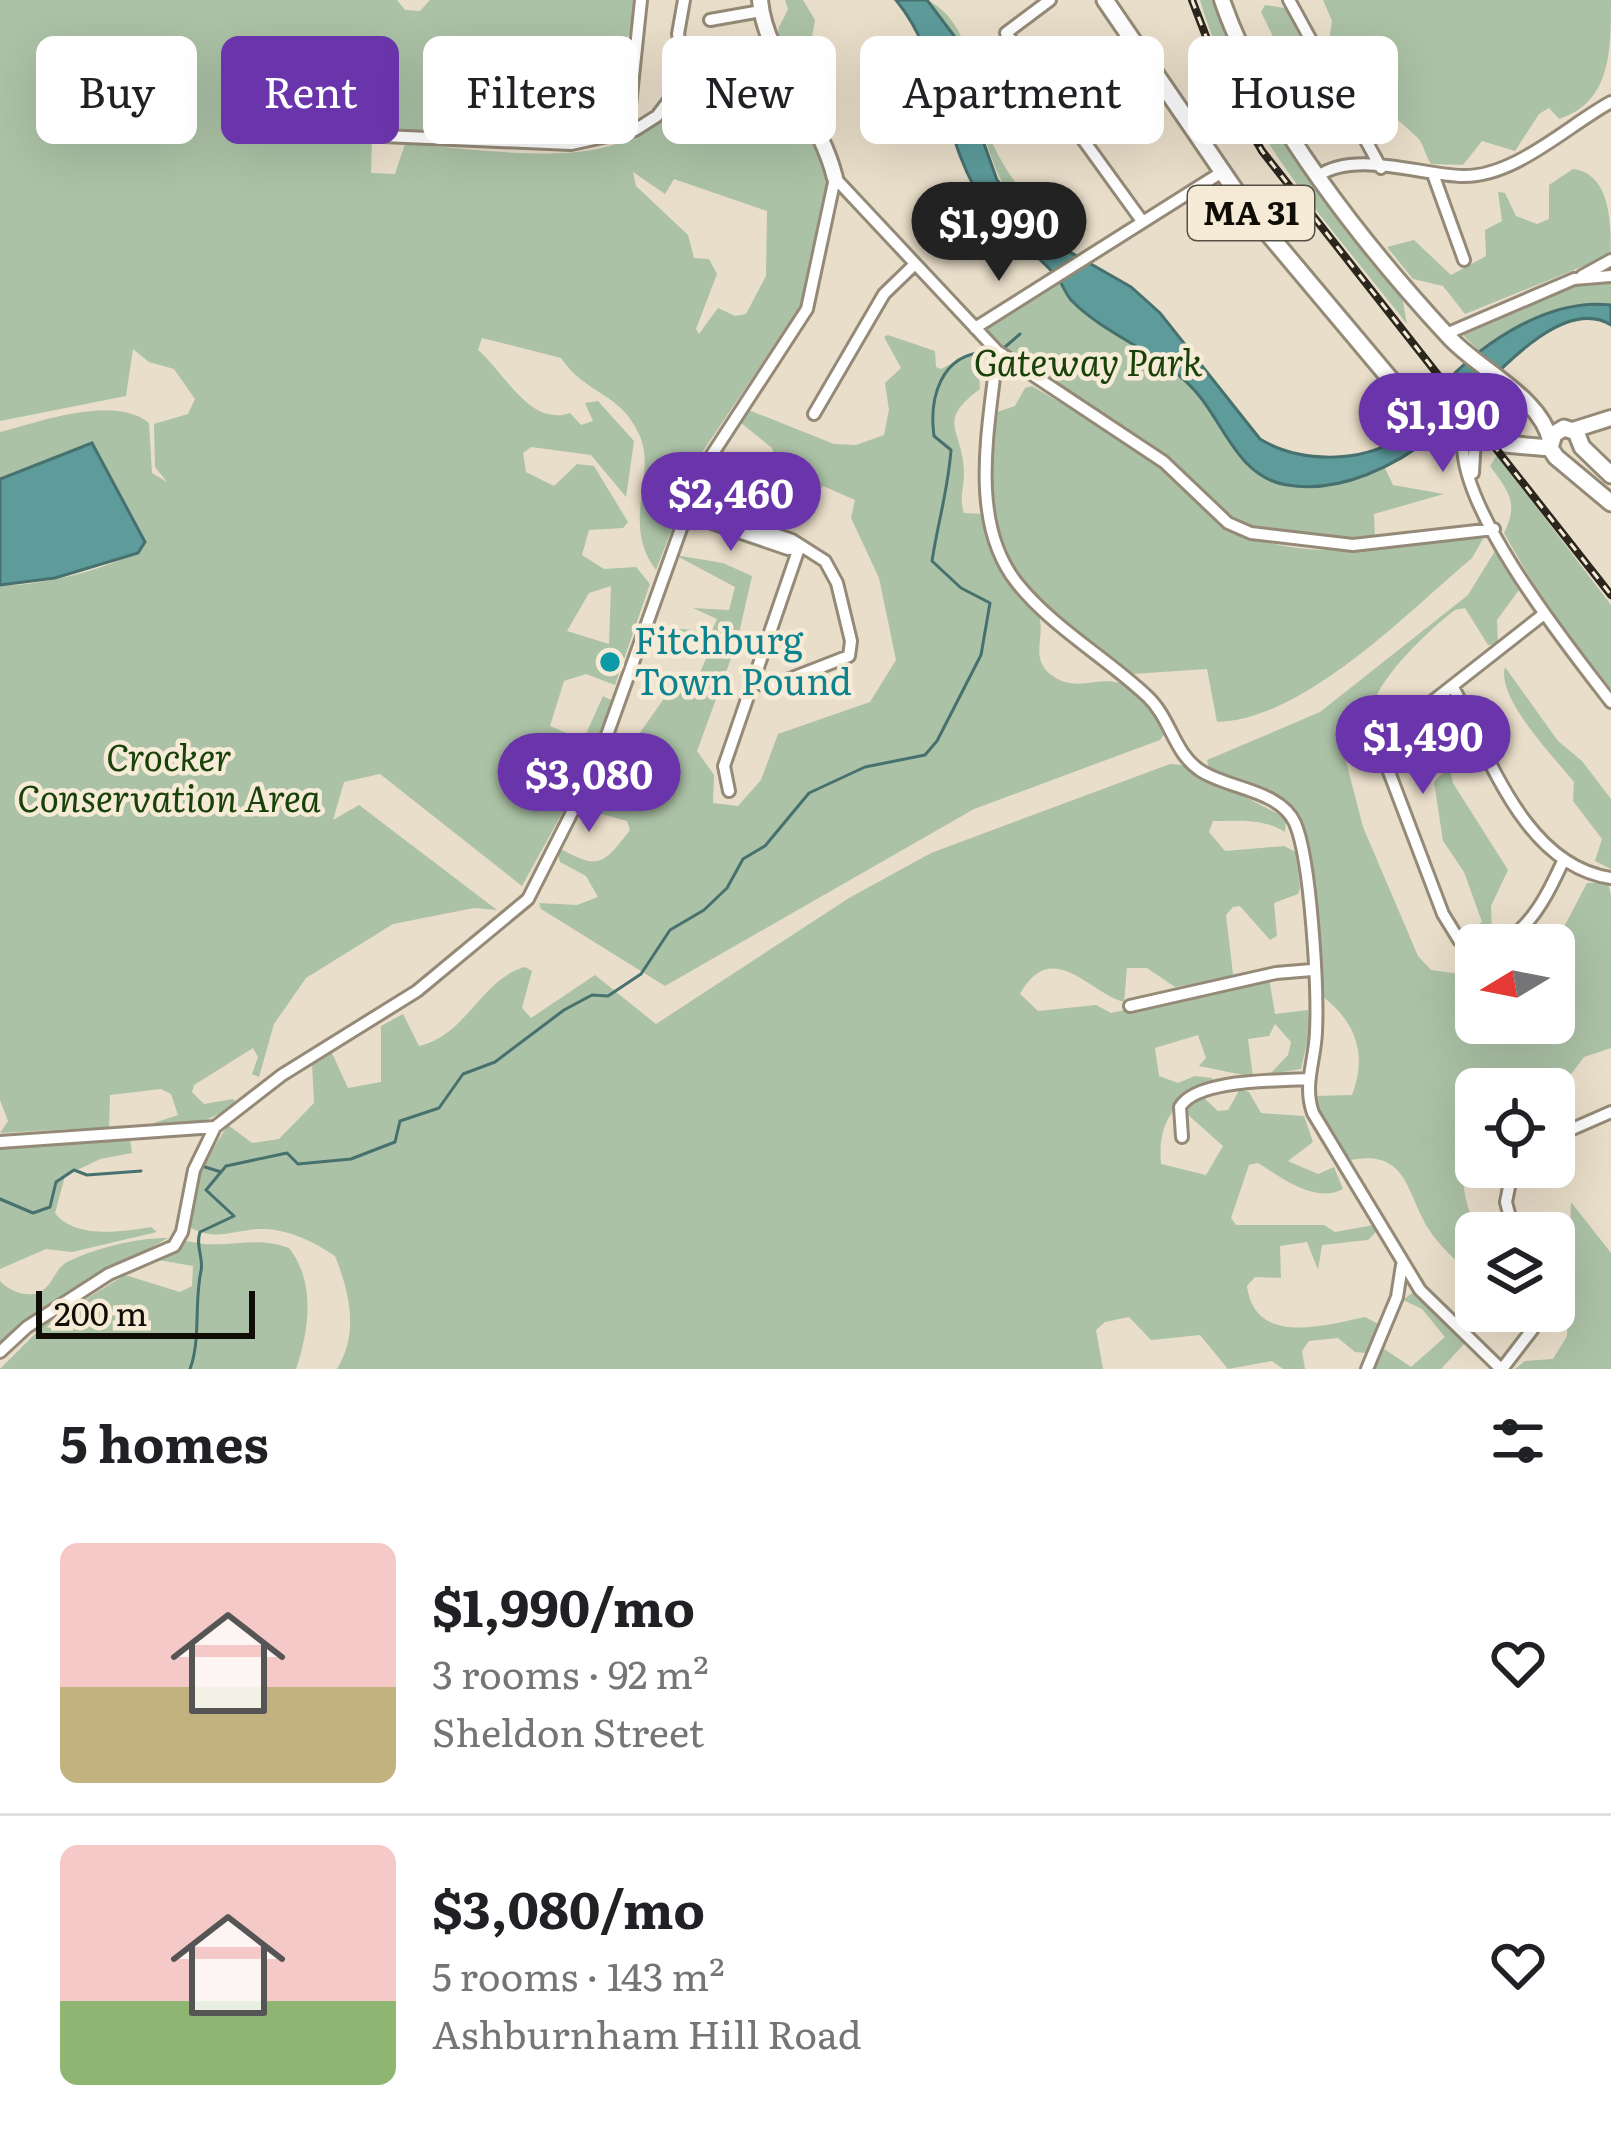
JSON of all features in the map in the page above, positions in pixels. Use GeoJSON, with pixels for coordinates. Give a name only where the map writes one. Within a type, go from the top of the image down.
{"type":"FeatureCollection","features":[{"type":"Feature","properties":{"kind":"highway","name":"MA 31"},"geometry":{"type":"LineString","coordinates":[[1105,0],[1267,233],[1419,409],[1468,435]]}},
{"type":"Feature","properties":{"kind":"highway"},"geometry":{"type":"LineString","coordinates":[[1504,444],[1565,441],[1611,475]]}},
{"type":"Feature","properties":{"kind":"highway"},"geometry":{"type":"LineString","coordinates":[[1565,441],[1611,503]]}},
{"type":"Feature","properties":{"kind":"main road"},"geometry":{"type":"LineString","coordinates":[[1222,0],[1258,83],[1318,176],[1445,334],[1565,441],[1611,419]]}},
{"type":"Feature","properties":{"kind":"main road"},"geometry":{"type":"LineString","coordinates":[[760,6],[768,36]]}},
{"type":"Feature","properties":{"kind":"main road"},"geometry":{"type":"LineString","coordinates":[[821,144],[835,178]]}},
{"type":"Feature","properties":{"kind":"street"},"geometry":{"type":"LineString","coordinates":[[637,36],[641,0]]}},
{"type":"Feature","properties":{"kind":"street"},"geometry":{"type":"LineString","coordinates":[[678,36],[684,0]]}},
{"type":"Feature","properties":{"kind":"street"},"geometry":{"type":"LineString","coordinates":[[1049,0],[1006,30],[1142,221]]}},
{"type":"Feature","properties":{"kind":"street"},"geometry":{"type":"LineString","coordinates":[[1289,0],[1381,168]]}},
{"type":"Feature","properties":{"kind":"street"},"geometry":{"type":"LineString","coordinates":[[710,20],[760,6]]}},
{"type":"Feature","properties":{"kind":"street"},"geometry":{"type":"LineString","coordinates":[[1318,176],[1338,164],[1475,176],[1498,170],[1611,102]]}},
{"type":"Feature","properties":{"kind":"street"},"geometry":{"type":"LineString","coordinates":[[638,127],[662,110]]}},
{"type":"Feature","properties":{"kind":"street"},"geometry":{"type":"LineString","coordinates":[[975,328],[1222,172]]}},
{"type":"Feature","properties":{"kind":"street"},"geometry":{"type":"LineString","coordinates":[[1433,174],[1465,260]]}},
{"type":"Feature","properties":{"kind":"street"},"geometry":{"type":"LineString","coordinates":[[835,178],[997,351],[1164,462],[1228,524],[1251,533],[1353,544],[1494,529]]}},
{"type":"Feature","properties":{"kind":"street"},"geometry":{"type":"LineString","coordinates":[[0,1352],[26,1327],[109,1274],[175,1246],[194,1170],[215,1126],[282,1075],[417,991],[528,899],[597,763],[708,458],[807,309],[835,178]]}},
{"type":"Feature","properties":{"kind":"street"},"geometry":{"type":"LineString","coordinates":[[1445,334],[1580,278],[1611,260]]}},
{"type":"Feature","properties":{"kind":"street"},"geometry":{"type":"LineString","coordinates":[[814,414],[884,294],[915,264]]}},
{"type":"Feature","properties":{"kind":"street"},"geometry":{"type":"LineString","coordinates":[[1580,278],[1611,276]]}},
{"type":"Feature","properties":{"kind":"street"},"geometry":{"type":"LineString","coordinates":[[997,351],[986,478],[1009,571],[1034,600],[1158,706],[1194,766],[1274,802],[1292,818],[1302,849],[1312,970],[1316,1030],[1308,1078],[1317,1123],[1416,1284],[1501,1369],[1530,1332]]}},
{"type":"Feature","properties":{"kind":"street"},"geometry":{"type":"LineString","coordinates":[[1468,435],[1471,464],[1494,529],[1544,614],[1611,702]]}},
{"type":"Feature","properties":{"kind":"street"},"geometry":{"type":"LineString","coordinates":[[686,509],[694,506],[792,540],[822,558],[833,572],[850,653],[772,686],[753,683]]}},
{"type":"Feature","properties":{"kind":"street"},"geometry":{"type":"LineString","coordinates":[[729,791],[724,766],[799,548]]}},
{"type":"Feature","properties":{"kind":"street"},"geometry":{"type":"LineString","coordinates":[[1544,614],[1391,734],[1382,752],[1451,931],[1473,945],[1520,931],[1539,914],[1564,860]]}},
{"type":"Feature","properties":{"kind":"street"},"geometry":{"type":"LineString","coordinates":[[1454,689],[1511,800],[1564,860],[1611,878]]}},
{"type":"Feature","properties":{"kind":"street"},"geometry":{"type":"LineString","coordinates":[[1130,1006],[1276,973],[1312,970]]}},
{"type":"Feature","properties":{"kind":"street"},"geometry":{"type":"LineString","coordinates":[[1182,1137],[1180,1107],[1193,1094],[1230,1084],[1308,1078]]}},
{"type":"Feature","properties":{"kind":"street"},"geometry":{"type":"LineString","coordinates":[[1575,1128],[1610,1114]]}},
{"type":"Feature","properties":{"kind":"street"},"geometry":{"type":"LineString","coordinates":[[0,1142],[215,1126]]}},
{"type":"Feature","properties":{"kind":"street"},"geometry":{"type":"LineString","coordinates":[[1367,1369],[1398,1294],[1401,1259]]}},
{"type":"Feature","properties":{"kind":"street"},"geometry":{"type":"LineString","coordinates":[[1398,1294],[1416,1284]]}},
{"type":"Feature","properties":{"kind":"green space","name":"Crocker Conservation Area"},"geometry":{"type":"Polygon","coordinates":[[[0,0],[397,0],[405,10],[420,11],[430,0],[635,0],[628,36],[423,36],[423,134],[399,132],[399,36],[221,36],[221,144],[372,144],[371,173],[395,174],[405,144],[551,153],[638,144],[638,132],[662,110],[662,144],[816,144],[827,181],[806,298],[701,454],[656,570],[641,535],[644,450],[631,420],[561,358],[482,338],[478,350],[530,405],[556,415],[570,413],[581,425],[593,421],[585,403],[598,401],[634,441],[626,497],[591,455],[531,447],[523,453],[526,472],[554,486],[577,464],[594,466],[628,522],[623,528],[589,530],[582,555],[604,569],[636,567],[650,584],[615,685],[586,674],[564,681],[550,726],[576,737],[586,734],[603,696],[613,701],[590,763],[543,776],[537,794],[552,807],[562,805],[577,776],[582,777],[522,886],[380,774],[344,782],[333,820],[359,805],[497,910],[474,908],[393,924],[306,978],[274,1024],[259,1077],[252,1074],[258,1057],[253,1048],[194,1085],[192,1092],[204,1104],[233,1099],[238,1104],[217,1115],[176,1126],[154,1123],[178,1115],[171,1094],[161,1089],[110,1095],[109,1127],[0,1133],[8,1121],[0,1100],[0,585],[78,574],[120,560],[145,542],[92,443],[0,479],[0,432],[97,410],[134,415],[149,423],[152,473],[167,482],[155,467],[154,424],[188,414],[195,399],[174,369],[149,362],[133,349],[126,396],[0,421],[0,0]],[[633,172],[636,186],[688,235],[694,258],[709,259],[717,274],[696,329],[699,334],[718,308],[735,316],[746,314],[766,276],[767,211],[674,179],[665,194],[633,172]],[[611,586],[589,593],[567,631],[609,644],[611,586]]]}},
{"type":"Feature","properties":{"kind":"green space"},"geometry":{"type":"Polygon","coordinates":[[[785,0],[803,0],[815,20],[812,36],[778,36],[788,9],[785,0]]]}},
{"type":"Feature","properties":{"kind":"green space"},"geometry":{"type":"Polygon","coordinates":[[[927,0],[942,10],[961,36],[950,34],[927,0]]]}},
{"type":"Feature","properties":{"kind":"green space"},"geometry":{"type":"Polygon","coordinates":[[[1200,0],[1216,0],[1232,36],[1213,36],[1200,0]]]}},
{"type":"Feature","properties":{"kind":"green space"},"geometry":{"type":"Polygon","coordinates":[[[1323,0],[1611,0],[1608,56],[1589,101],[1559,119],[1549,108],[1539,114],[1515,151],[1482,141],[1463,165],[1431,164],[1418,138],[1398,122],[1398,36],[1330,36],[1332,21],[1323,0]]]}},
{"type":"Feature","properties":{"kind":"green space"},"geometry":{"type":"Polygon","coordinates":[[[1265,5],[1285,8],[1300,36],[1273,36],[1261,12],[1265,5]]]}},
{"type":"Feature","properties":{"kind":"green space"},"geometry":{"type":"Polygon","coordinates":[[[987,144],[993,144],[1023,192],[1073,255],[1036,227],[1011,197],[987,144]]]}},
{"type":"Feature","properties":{"kind":"green space"},"geometry":{"type":"Polygon","coordinates":[[[1270,144],[1292,144],[1401,290],[1407,324],[1317,210],[1270,144]]]}},
{"type":"Feature","properties":{"kind":"green space"},"geometry":{"type":"Polygon","coordinates":[[[1573,169],[1586,173],[1602,190],[1611,255],[1465,314],[1443,286],[1413,279],[1387,247],[1414,240],[1451,275],[1486,256],[1485,230],[1502,221],[1498,192],[1505,193],[1516,216],[1537,224],[1549,219],[1549,185],[1573,169]]]}},
{"type":"Feature","properties":{"kind":"green space","name":"Gateway Park"},"geometry":{"type":"Polygon","coordinates":[[[1056,275],[1091,313],[1186,381],[1238,455],[1358,479],[1384,466],[1393,485],[1444,494],[1374,514],[1375,538],[1328,544],[1228,523],[1189,484],[1067,402],[975,328],[1056,275]]]}},
{"type":"Feature","properties":{"kind":"green space"},"geometry":{"type":"Polygon","coordinates":[[[1611,282],[1611,305],[1572,305],[1479,351],[1463,335],[1568,287],[1611,282]]]}},
{"type":"Feature","properties":{"kind":"green space"},"geometry":{"type":"Polygon","coordinates":[[[884,337],[935,351],[936,367],[941,369],[984,347],[988,355],[978,364],[980,389],[955,419],[963,459],[964,513],[984,514],[1005,567],[1035,607],[1040,621],[1039,653],[1050,674],[1064,682],[1105,681],[1134,690],[1165,733],[1160,740],[974,809],[665,986],[541,909],[539,903],[577,905],[598,897],[586,876],[560,862],[558,853],[563,850],[586,860],[601,860],[630,830],[627,821],[584,809],[593,793],[638,804],[654,760],[639,734],[675,683],[695,685],[708,654],[679,629],[712,631],[717,619],[693,608],[729,610],[735,587],[675,555],[723,563],[752,576],[737,642],[697,751],[714,775],[713,803],[738,806],[761,780],[778,734],[870,702],[896,660],[879,578],[851,518],[855,500],[823,486],[782,530],[700,499],[745,496],[752,474],[775,458],[772,448],[741,423],[746,409],[834,444],[856,445],[884,435],[889,410],[885,383],[901,368],[884,337]]]}},
{"type":"Feature","properties":{"kind":"green space"},"geometry":{"type":"Polygon","coordinates":[[[1032,386],[1174,477],[1218,522],[1255,539],[1349,550],[1474,535],[1483,539],[1472,558],[1353,660],[1285,703],[1250,717],[1217,722],[1207,669],[1133,674],[1062,619],[1015,568],[1000,540],[991,464],[997,412],[1015,406],[1025,388],[1032,386]]]}},
{"type":"Feature","properties":{"kind":"green space"},"geometry":{"type":"Polygon","coordinates":[[[1497,455],[1611,605],[1611,689],[1547,608],[1504,533],[1511,505],[1490,466],[1497,455]]]}},
{"type":"Feature","properties":{"kind":"green space"},"geometry":{"type":"Polygon","coordinates":[[[1495,551],[1519,590],[1497,620],[1498,644],[1488,645],[1465,608],[1455,610],[1385,682],[1372,708],[1371,747],[1351,730],[1339,734],[1363,827],[1418,956],[1431,970],[1455,973],[1455,1044],[1575,1044],[1575,924],[1566,924],[1587,883],[1608,883],[1611,1048],[1584,1057],[1575,1069],[1455,1068],[1455,1188],[1464,1188],[1470,1212],[1455,1212],[1455,1259],[1433,1235],[1394,1167],[1369,1158],[1351,1160],[1321,1123],[1312,1096],[1352,1095],[1359,1064],[1349,1025],[1318,993],[1304,833],[1286,802],[1209,770],[1207,760],[1320,712],[1468,595],[1495,551]]]}},
{"type":"Feature","properties":{"kind":"green space"},"geometry":{"type":"Polygon","coordinates":[[[1505,667],[1558,741],[1582,761],[1611,799],[1611,869],[1595,861],[1602,839],[1573,801],[1574,782],[1509,695],[1505,667]]]}},
{"type":"Feature","properties":{"kind":"green space"},"geometry":{"type":"Polygon","coordinates":[[[1170,764],[1182,765],[1286,818],[1285,832],[1259,822],[1213,821],[1209,832],[1225,851],[1284,846],[1296,852],[1300,888],[1298,894],[1274,903],[1277,936],[1270,940],[1240,906],[1233,907],[1226,915],[1233,974],[1228,978],[1175,987],[1147,968],[1127,968],[1124,1002],[1057,969],[1032,978],[1020,994],[1038,1011],[1096,1005],[1111,1013],[1269,978],[1275,1014],[1308,1010],[1310,1030],[1301,1069],[1270,1074],[1288,1055],[1291,1042],[1275,1024],[1269,1036],[1248,1039],[1253,1077],[1199,1066],[1206,1058],[1198,1035],[1155,1048],[1159,1076],[1178,1083],[1195,1076],[1212,1078],[1215,1083],[1172,1112],[1162,1134],[1161,1164],[1206,1175],[1223,1146],[1186,1113],[1191,1100],[1203,1097],[1218,1111],[1228,1110],[1240,1089],[1249,1092],[1261,1113],[1304,1116],[1313,1142],[1288,1161],[1318,1174],[1334,1167],[1343,1189],[1311,1191],[1258,1163],[1249,1165],[1231,1218],[1236,1225],[1324,1225],[1335,1232],[1374,1225],[1376,1232],[1368,1240],[1322,1245],[1318,1270],[1307,1242],[1280,1246],[1281,1278],[1255,1277],[1247,1286],[1263,1318],[1277,1325],[1312,1327],[1365,1317],[1380,1325],[1366,1353],[1355,1352],[1338,1338],[1309,1341],[1302,1351],[1305,1369],[1283,1369],[1272,1361],[1228,1369],[1200,1335],[1151,1340],[1129,1317],[1105,1322],[1096,1330],[1103,1369],[337,1369],[348,1342],[350,1313],[335,1256],[284,1232],[254,1229],[218,1234],[190,1227],[199,1171],[228,1125],[252,1143],[279,1139],[314,1103],[312,1063],[331,1051],[348,1088],[381,1082],[381,1026],[403,1014],[419,1046],[435,1040],[497,983],[525,967],[532,971],[522,1008],[531,1018],[595,975],[656,1024],[849,898],[931,853],[1170,764]]]}},
{"type":"Feature","properties":{"kind":"green space"},"geometry":{"type":"Polygon","coordinates":[[[1449,766],[1453,783],[1508,870],[1491,906],[1492,924],[1479,924],[1464,872],[1443,841],[1434,782],[1449,766]]]}},
{"type":"Feature","properties":{"kind":"green space"},"geometry":{"type":"Polygon","coordinates":[[[130,1139],[132,1153],[100,1159],[65,1176],[55,1213],[86,1230],[151,1227],[157,1232],[72,1252],[46,1249],[0,1269],[0,1146],[130,1139]]]}},
{"type":"Feature","properties":{"kind":"green space"},"geometry":{"type":"Polygon","coordinates":[[[1571,1202],[1611,1253],[1611,1369],[1515,1369],[1525,1361],[1553,1359],[1567,1332],[1575,1332],[1575,1212],[1571,1212],[1571,1202]]]}},
{"type":"Feature","properties":{"kind":"green space"},"geometry":{"type":"Polygon","coordinates":[[[168,1238],[42,1308],[0,1345],[0,1281],[15,1291],[34,1294],[78,1257],[129,1242],[168,1238]]]}},
{"type":"Feature","properties":{"kind":"green space"},"geometry":{"type":"Polygon","coordinates":[[[187,1241],[263,1242],[289,1248],[307,1291],[304,1339],[296,1369],[0,1369],[45,1324],[125,1275],[180,1292],[192,1286],[193,1266],[158,1260],[187,1241]]]}},
{"type":"Feature","properties":{"kind":"green space"},"geometry":{"type":"Polygon","coordinates":[[[1412,1293],[1465,1343],[1441,1369],[1369,1369],[1380,1346],[1411,1367],[1445,1337],[1422,1309],[1403,1300],[1412,1293]]]}},
{"type":"Feature","properties":{"kind":"water"},"geometry":{"type":"Polygon","coordinates":[[[896,0],[927,0],[954,36],[918,36],[896,0]]]}},
{"type":"Feature","properties":{"kind":"water"},"geometry":{"type":"Polygon","coordinates":[[[957,144],[984,144],[997,180],[1049,240],[1131,287],[1160,313],[1260,439],[1293,453],[1349,456],[1385,446],[1410,429],[1466,363],[1535,318],[1560,309],[1611,305],[1611,325],[1589,318],[1541,336],[1437,433],[1366,475],[1307,487],[1271,481],[1246,463],[1187,382],[1071,300],[1059,279],[986,206],[957,144]]]}},
{"type":"Feature","properties":{"kind":"water"},"geometry":{"type":"Polygon","coordinates":[[[92,443],[145,542],[138,553],[55,578],[0,585],[0,479],[92,443]]]}},
{"type":"Feature","properties":{"kind":"waterway"},"geometry":{"type":"LineString","coordinates":[[1005,347],[1020,334]]}},
{"type":"Feature","properties":{"kind":"waterway"},"geometry":{"type":"LineString","coordinates":[[190,1369],[202,1266],[200,1232],[234,1216],[206,1190],[226,1166],[287,1153],[298,1164],[351,1159],[395,1142],[400,1121],[439,1108],[463,1074],[495,1062],[564,1010],[592,995],[608,996],[641,974],[670,930],[704,910],[727,888],[743,859],[765,846],[809,793],[865,767],[925,755],[937,741],[981,655],[990,603],[961,588],[932,561],[951,450],[934,436],[934,408],[948,370],[970,355],[986,352]]}},
{"type":"Feature","properties":{"kind":"waterway"},"geometry":{"type":"LineString","coordinates":[[202,1166],[221,1172]]}},
{"type":"Feature","properties":{"kind":"waterway"},"geometry":{"type":"LineString","coordinates":[[0,1199],[33,1213],[50,1207],[56,1182],[74,1170],[87,1175],[141,1171]]}},
{"type":"Feature","properties":{"kind":"railway"},"geometry":{"type":"LineString","coordinates":[[1192,0],[1227,91],[1262,151],[1611,595]]}},
{"type":"Feature","properties":{"kind":"place","name":"Fitchburg Town Pound"},"geometry":{"type":"Point","coordinates":[610,662]}}]}
